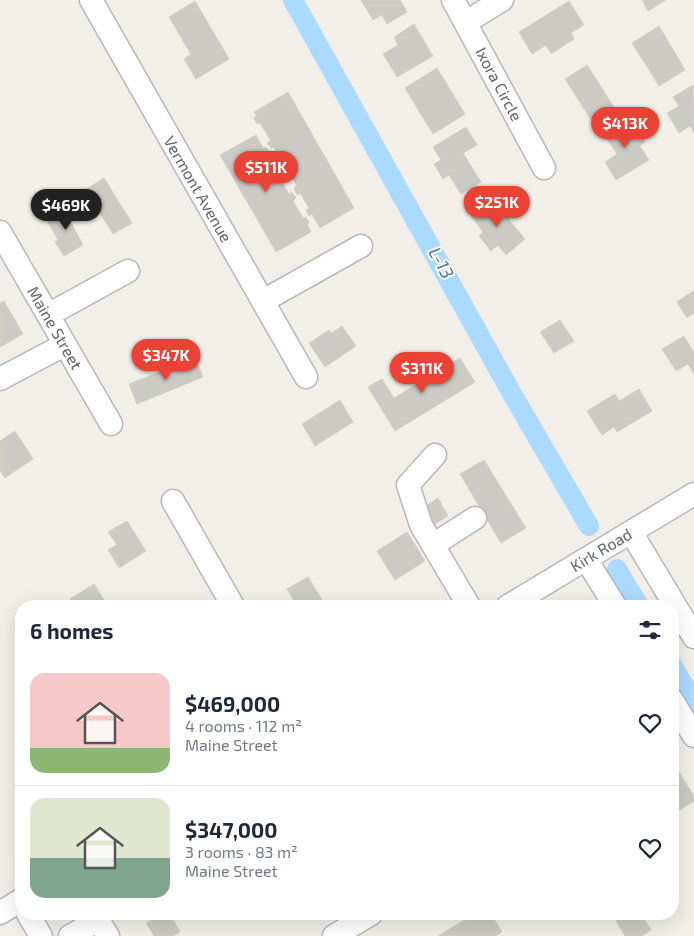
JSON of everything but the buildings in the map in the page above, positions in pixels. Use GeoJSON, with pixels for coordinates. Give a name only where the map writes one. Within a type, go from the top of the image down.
{"type":"FeatureCollection","features":[{"type":"Feature","properties":{"kind":"street","name":"Vermont Avenue"},"geometry":{"type":"LineString","coordinates":[[91,0],[306,377]]}},
{"type":"Feature","properties":{"kind":"street","name":"Ixora Circle"},"geometry":{"type":"LineString","coordinates":[[453,0],[544,168]]}},
{"type":"Feature","properties":{"kind":"street"},"geometry":{"type":"LineString","coordinates":[[466,22],[502,0]]}},
{"type":"Feature","properties":{"kind":"street","name":"Maine Street"},"geometry":{"type":"LineString","coordinates":[[0,232],[111,424]]}},
{"type":"Feature","properties":{"kind":"street"},"geometry":{"type":"LineString","coordinates":[[263,301],[361,246]]}},
{"type":"Feature","properties":{"kind":"street"},"geometry":{"type":"LineString","coordinates":[[48,315],[128,271]]}},
{"type":"Feature","properties":{"kind":"street"},"geometry":{"type":"LineString","coordinates":[[0,379],[64,345]]}},
{"type":"Feature","properties":{"kind":"street"},"geometry":{"type":"LineString","coordinates":[[435,455],[408,485],[421,525],[465,600]]}},
{"type":"Feature","properties":{"kind":"street","name":"Kirk Road"},"geometry":{"type":"LineString","coordinates":[[522,600],[694,494]]}},
{"type":"Feature","properties":{"kind":"street"},"geometry":{"type":"LineString","coordinates":[[173,501],[230,600]]}},
{"type":"Feature","properties":{"kind":"street"},"geometry":{"type":"LineString","coordinates":[[432,545],[475,518]]}},
{"type":"Feature","properties":{"kind":"street"},"geometry":{"type":"LineString","coordinates":[[631,532],[672,600]]}},
{"type":"Feature","properties":{"kind":"street"},"geometry":{"type":"LineString","coordinates":[[586,559],[611,600]]}},
{"type":"Feature","properties":{"kind":"street"},"geometry":{"type":"LineString","coordinates":[[679,612],[694,637]]}},
{"type":"Feature","properties":{"kind":"street"},"geometry":{"type":"LineString","coordinates":[[679,711],[694,736]]}},
{"type":"Feature","properties":{"kind":"street"},"geometry":{"type":"LineString","coordinates":[[0,913],[15,904]]}},
{"type":"Feature","properties":{"kind":"street"},"geometry":{"type":"LineString","coordinates":[[32,920],[41,936]]}},
{"type":"Feature","properties":{"kind":"street"},"geometry":{"type":"LineString","coordinates":[[70,936],[98,920],[108,936]]}},
{"type":"Feature","properties":{"kind":"street"},"geometry":{"type":"LineString","coordinates":[[334,936],[360,920]]}},
{"type":"Feature","properties":{"kind":"waterway","name":"L-13"},"geometry":{"type":"LineString","coordinates":[[293,0],[511,392],[589,526]]}},
{"type":"Feature","properties":{"kind":"waterway","name":"L-13"},"geometry":{"type":"LineString","coordinates":[[617,569],[635,600]]}},
{"type":"Feature","properties":{"kind":"waterway","name":"L-13"},"geometry":{"type":"LineString","coordinates":[[679,677],[694,702]]}}]}
